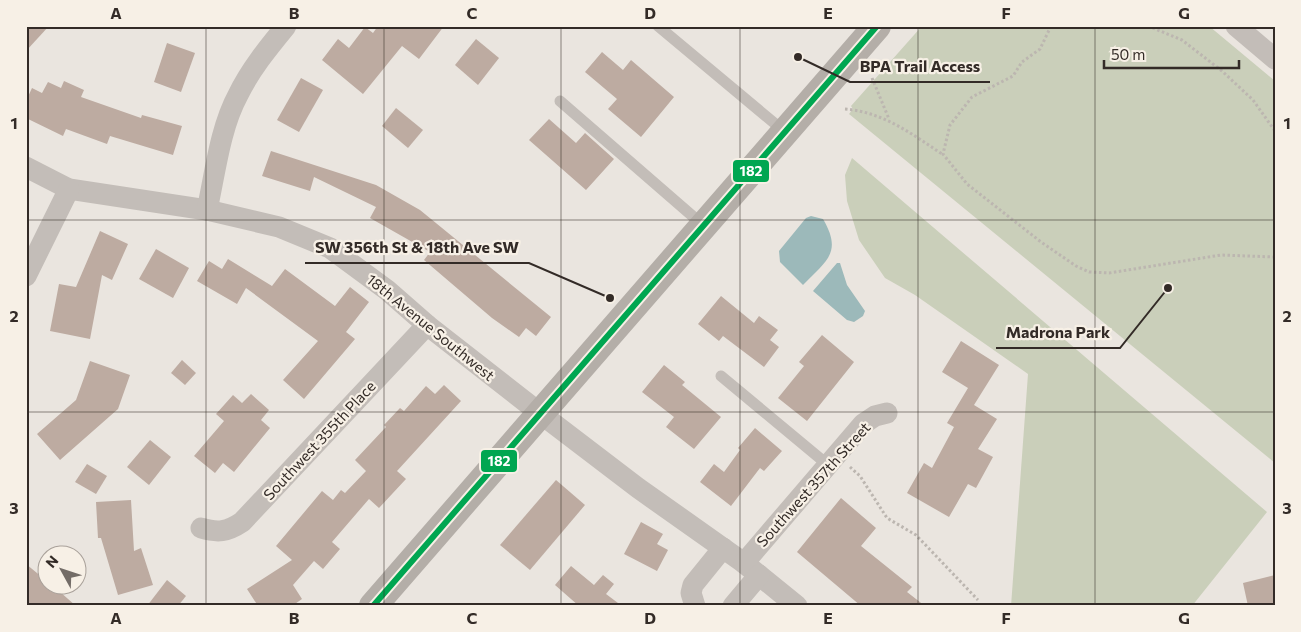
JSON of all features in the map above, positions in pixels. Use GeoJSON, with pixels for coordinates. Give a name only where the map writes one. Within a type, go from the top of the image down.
{"type":"FeatureCollection","features":[{"type":"Feature","properties":{"kind":"main road"},"geometry":{"type":"LineString","coordinates":[[373,606],[705,227],[877,26]]}},
{"type":"Feature","properties":{"kind":"street"},"geometry":{"type":"LineString","coordinates":[[207,210],[221,145],[237,96],[262,56],[286,26]]}},
{"type":"Feature","properties":{"kind":"street"},"geometry":{"type":"LineString","coordinates":[[1236,26],[1275,59]]}},
{"type":"Feature","properties":{"kind":"street","name":"18th Avenue Southwest"},"geometry":{"type":"LineString","coordinates":[[26,167],[70,188],[207,210],[279,227],[330,248],[387,290],[427,325],[541,414],[638,488],[752,569],[797,606]]}},
{"type":"Feature","properties":{"kind":"street"},"geometry":{"type":"LineString","coordinates":[[26,276],[70,188]]}},
{"type":"Feature","properties":{"kind":"street","name":"Southwest 355th Place"},"geometry":{"type":"LineString","coordinates":[[201,528],[216,532],[228,531],[242,522],[427,325]]}},
{"type":"Feature","properties":{"kind":"street","name":"Southwest 357th Street"},"geometry":{"type":"LineString","coordinates":[[752,569],[833,460],[863,424],[875,416],[887,414]]}},
{"type":"Feature","properties":{"kind":"street"},"geometry":{"type":"LineString","coordinates":[[695,606],[691,593],[693,585],[723,548]]}},
{"type":"Feature","properties":{"kind":"street"},"geometry":{"type":"LineString","coordinates":[[733,606],[752,569]]}},
{"type":"Feature","properties":{"kind":"lane"},"geometry":{"type":"LineString","coordinates":[[658,26],[785,132]]}},
{"type":"Feature","properties":{"kind":"lane"},"geometry":{"type":"LineString","coordinates":[[560,101],[705,227]]}},
{"type":"Feature","properties":{"kind":"lane"},"geometry":{"type":"LineString","coordinates":[[721,376],[833,460]]}},
{"type":"Feature","properties":{"kind":"path"},"geometry":{"type":"LineString","coordinates":[[943,154],[950,125],[972,97],[1013,76],[1022,62],[1040,49],[1051,26]]}},
{"type":"Feature","properties":{"kind":"path"},"geometry":{"type":"LineString","coordinates":[[1148,26],[1182,40],[1222,71],[1253,100],[1275,131]]}},
{"type":"Feature","properties":{"kind":"path"},"geometry":{"type":"LineString","coordinates":[[872,78],[890,120]]}},
{"type":"Feature","properties":{"kind":"path"},"geometry":{"type":"LineString","coordinates":[[845,109],[858,110],[890,120],[943,154],[967,184],[1041,242],[1076,266],[1089,272],[1109,272],[1221,255],[1275,256]]}},
{"type":"Feature","properties":{"kind":"path"},"geometry":{"type":"LineString","coordinates":[[833,460],[860,476],[887,518],[916,535],[978,600]]}},
{"type":"Feature","properties":{"kind":"green space"},"geometry":{"type":"Polygon","coordinates":[[[922,26],[1209,26],[1275,81],[1275,463],[849,114],[853,109],[851,106],[922,26]]]}},
{"type":"Feature","properties":{"kind":"green space"},"geometry":{"type":"Polygon","coordinates":[[[852,158],[1267,512],[1192,606],[1011,606],[1028,374],[915,295],[885,278],[859,240],[847,201],[845,175],[852,158]]]}},
{"type":"Feature","properties":{"kind":"water"},"geometry":{"type":"Polygon","coordinates":[[[811,216],[823,219],[832,240],[832,248],[825,263],[803,285],[780,262],[779,251],[806,218],[811,216]]]}},
{"type":"Feature","properties":{"kind":"water"},"geometry":{"type":"Polygon","coordinates":[[[837,263],[840,263],[847,285],[865,311],[863,316],[854,322],[847,320],[813,291],[837,263]]]}},
{"type":"Feature","properties":{"kind":"building"},"geometry":{"type":"Polygon","coordinates":[[[26,26],[49,26],[26,51],[26,26]]]}},
{"type":"Feature","properties":{"kind":"building"},"geometry":{"type":"Polygon","coordinates":[[[378,26],[444,26],[419,59],[402,46],[363,94],[322,60],[338,39],[349,48],[365,27],[373,33],[378,26]]]}},
{"type":"Feature","properties":{"kind":"building"},"geometry":{"type":"Polygon","coordinates":[[[476,39],[499,58],[478,85],[455,65],[476,39]]]}},
{"type":"Feature","properties":{"kind":"building"},"geometry":{"type":"Polygon","coordinates":[[[167,43],[195,53],[181,92],[154,82],[167,43]]]}},
{"type":"Feature","properties":{"kind":"building"},"geometry":{"type":"Polygon","coordinates":[[[602,52],[623,70],[631,60],[674,97],[641,137],[608,109],[617,99],[585,72],[602,52]]]}},
{"type":"Feature","properties":{"kind":"building"},"geometry":{"type":"Polygon","coordinates":[[[301,78],[323,90],[299,132],[277,120],[301,78]]]}},
{"type":"Feature","properties":{"kind":"building"},"geometry":{"type":"Polygon","coordinates":[[[64,81],[84,90],[81,97],[141,118],[142,115],[182,126],[173,155],[110,136],[107,144],[66,129],[63,136],[26,118],[26,101],[32,88],[42,93],[48,82],[61,88],[64,81]]]}},
{"type":"Feature","properties":{"kind":"building"},"geometry":{"type":"Polygon","coordinates":[[[396,108],[423,130],[408,148],[382,126],[396,108]]]}},
{"type":"Feature","properties":{"kind":"building"},"geometry":{"type":"Polygon","coordinates":[[[549,119],[576,143],[585,133],[614,159],[586,190],[529,140],[549,119]]]}},
{"type":"Feature","properties":{"kind":"building"},"geometry":{"type":"Polygon","coordinates":[[[271,151],[376,185],[420,210],[551,317],[536,336],[526,328],[519,337],[492,318],[424,260],[430,252],[370,218],[376,207],[314,177],[310,191],[262,176],[271,151]]]}},
{"type":"Feature","properties":{"kind":"building"},"geometry":{"type":"Polygon","coordinates":[[[100,231],[128,244],[112,280],[102,275],[90,339],[50,331],[59,284],[76,287],[100,231]]]}},
{"type":"Feature","properties":{"kind":"building"},"geometry":{"type":"Polygon","coordinates":[[[156,249],[189,268],[173,298],[139,279],[156,249]]]}},
{"type":"Feature","properties":{"kind":"building"},"geometry":{"type":"Polygon","coordinates":[[[228,259],[272,286],[285,269],[335,306],[350,287],[369,302],[346,332],[355,339],[304,399],[283,380],[318,341],[246,288],[237,304],[197,281],[209,261],[222,269],[228,259]]]}},
{"type":"Feature","properties":{"kind":"building"},"geometry":{"type":"Polygon","coordinates":[[[721,296],[754,323],[759,316],[778,330],[770,340],[779,347],[764,367],[723,336],[719,341],[698,324],[721,296]]]}},
{"type":"Feature","properties":{"kind":"building"},"geometry":{"type":"Polygon","coordinates":[[[822,335],[854,362],[807,421],[778,398],[804,366],[799,362],[822,335]]]}},
{"type":"Feature","properties":{"kind":"building"},"geometry":{"type":"Polygon","coordinates":[[[961,341],[999,365],[974,405],[997,419],[978,449],[993,457],[976,488],[968,484],[949,517],[907,493],[924,463],[932,468],[954,427],[947,423],[968,388],[942,372],[961,341]]]}},
{"type":"Feature","properties":{"kind":"building"},"geometry":{"type":"Polygon","coordinates":[[[182,360],[196,373],[185,385],[171,373],[182,360]]]}},
{"type":"Feature","properties":{"kind":"building"},"geometry":{"type":"Polygon","coordinates":[[[90,361],[130,375],[118,409],[60,460],[37,434],[76,400],[90,361]]]}},
{"type":"Feature","properties":{"kind":"building"},"geometry":{"type":"Polygon","coordinates":[[[664,365],[685,382],[682,385],[721,417],[694,449],[666,427],[674,417],[642,392],[664,365]]]}},
{"type":"Feature","properties":{"kind":"building"},"geometry":{"type":"Polygon","coordinates":[[[444,385],[461,401],[397,471],[406,479],[379,508],[369,499],[332,542],[340,549],[323,569],[314,561],[293,585],[302,599],[292,606],[258,606],[247,589],[292,560],[276,546],[322,491],[333,500],[341,490],[345,493],[366,471],[355,460],[386,427],[384,425],[400,408],[404,411],[426,386],[435,394],[444,385]]]}},
{"type":"Feature","properties":{"kind":"building"},"geometry":{"type":"Polygon","coordinates":[[[251,394],[269,410],[261,420],[270,428],[234,472],[223,463],[215,473],[194,456],[224,421],[216,414],[233,395],[242,403],[251,394]]]}},
{"type":"Feature","properties":{"kind":"building"},"geometry":{"type":"Polygon","coordinates":[[[755,428],[782,451],[764,471],[760,468],[731,506],[700,482],[714,464],[724,472],[740,450],[738,448],[755,428]]]}},
{"type":"Feature","properties":{"kind":"building"},"geometry":{"type":"Polygon","coordinates":[[[150,440],[171,457],[149,485],[127,467],[150,440]]]}},
{"type":"Feature","properties":{"kind":"building"},"geometry":{"type":"Polygon","coordinates":[[[87,464],[107,476],[96,494],[75,482],[87,464]]]}},
{"type":"Feature","properties":{"kind":"building"},"geometry":{"type":"Polygon","coordinates":[[[556,480],[585,505],[530,570],[500,545],[556,480]]]}},
{"type":"Feature","properties":{"kind":"building"},"geometry":{"type":"Polygon","coordinates":[[[841,498],[876,528],[861,546],[912,587],[907,592],[925,606],[861,606],[797,552],[841,498]]]}},
{"type":"Feature","properties":{"kind":"building"},"geometry":{"type":"Polygon","coordinates":[[[131,500],[134,551],[141,548],[153,585],[118,595],[101,538],[98,538],[96,502],[131,500]]]}},
{"type":"Feature","properties":{"kind":"building"},"geometry":{"type":"Polygon","coordinates":[[[641,522],[663,534],[657,544],[668,550],[657,571],[624,554],[641,522]]]}},
{"type":"Feature","properties":{"kind":"building"},"geometry":{"type":"Polygon","coordinates":[[[26,564],[38,574],[38,594],[62,594],[76,606],[26,606],[26,564]]]}},
{"type":"Feature","properties":{"kind":"building"},"geometry":{"type":"Polygon","coordinates":[[[571,566],[594,585],[603,575],[614,584],[606,594],[622,606],[579,606],[555,585],[571,566]]]}},
{"type":"Feature","properties":{"kind":"building"},"geometry":{"type":"Polygon","coordinates":[[[1275,575],[1275,606],[1248,606],[1243,583],[1275,575]]]}},
{"type":"Feature","properties":{"kind":"building"},"geometry":{"type":"Polygon","coordinates":[[[167,580],[186,596],[178,606],[147,606],[167,580]]]}},
{"type":"Feature","properties":{"kind":"transit line","name":"182"},"geometry":{"type":"LineString","coordinates":[[373,606],[877,26]]}},
{"type":"Feature","properties":{"kind":"place","name":"BPA Trail Access"},"geometry":{"type":"Point","coordinates":[798,57]}},
{"type":"Feature","properties":{"kind":"place","name":"Madrona Park"},"geometry":{"type":"Point","coordinates":[1168,288]}},
{"type":"Feature","properties":{"kind":"place","name":"SW 356th St & 18th Ave SW"},"geometry":{"type":"Point","coordinates":[610,298]}}]}
